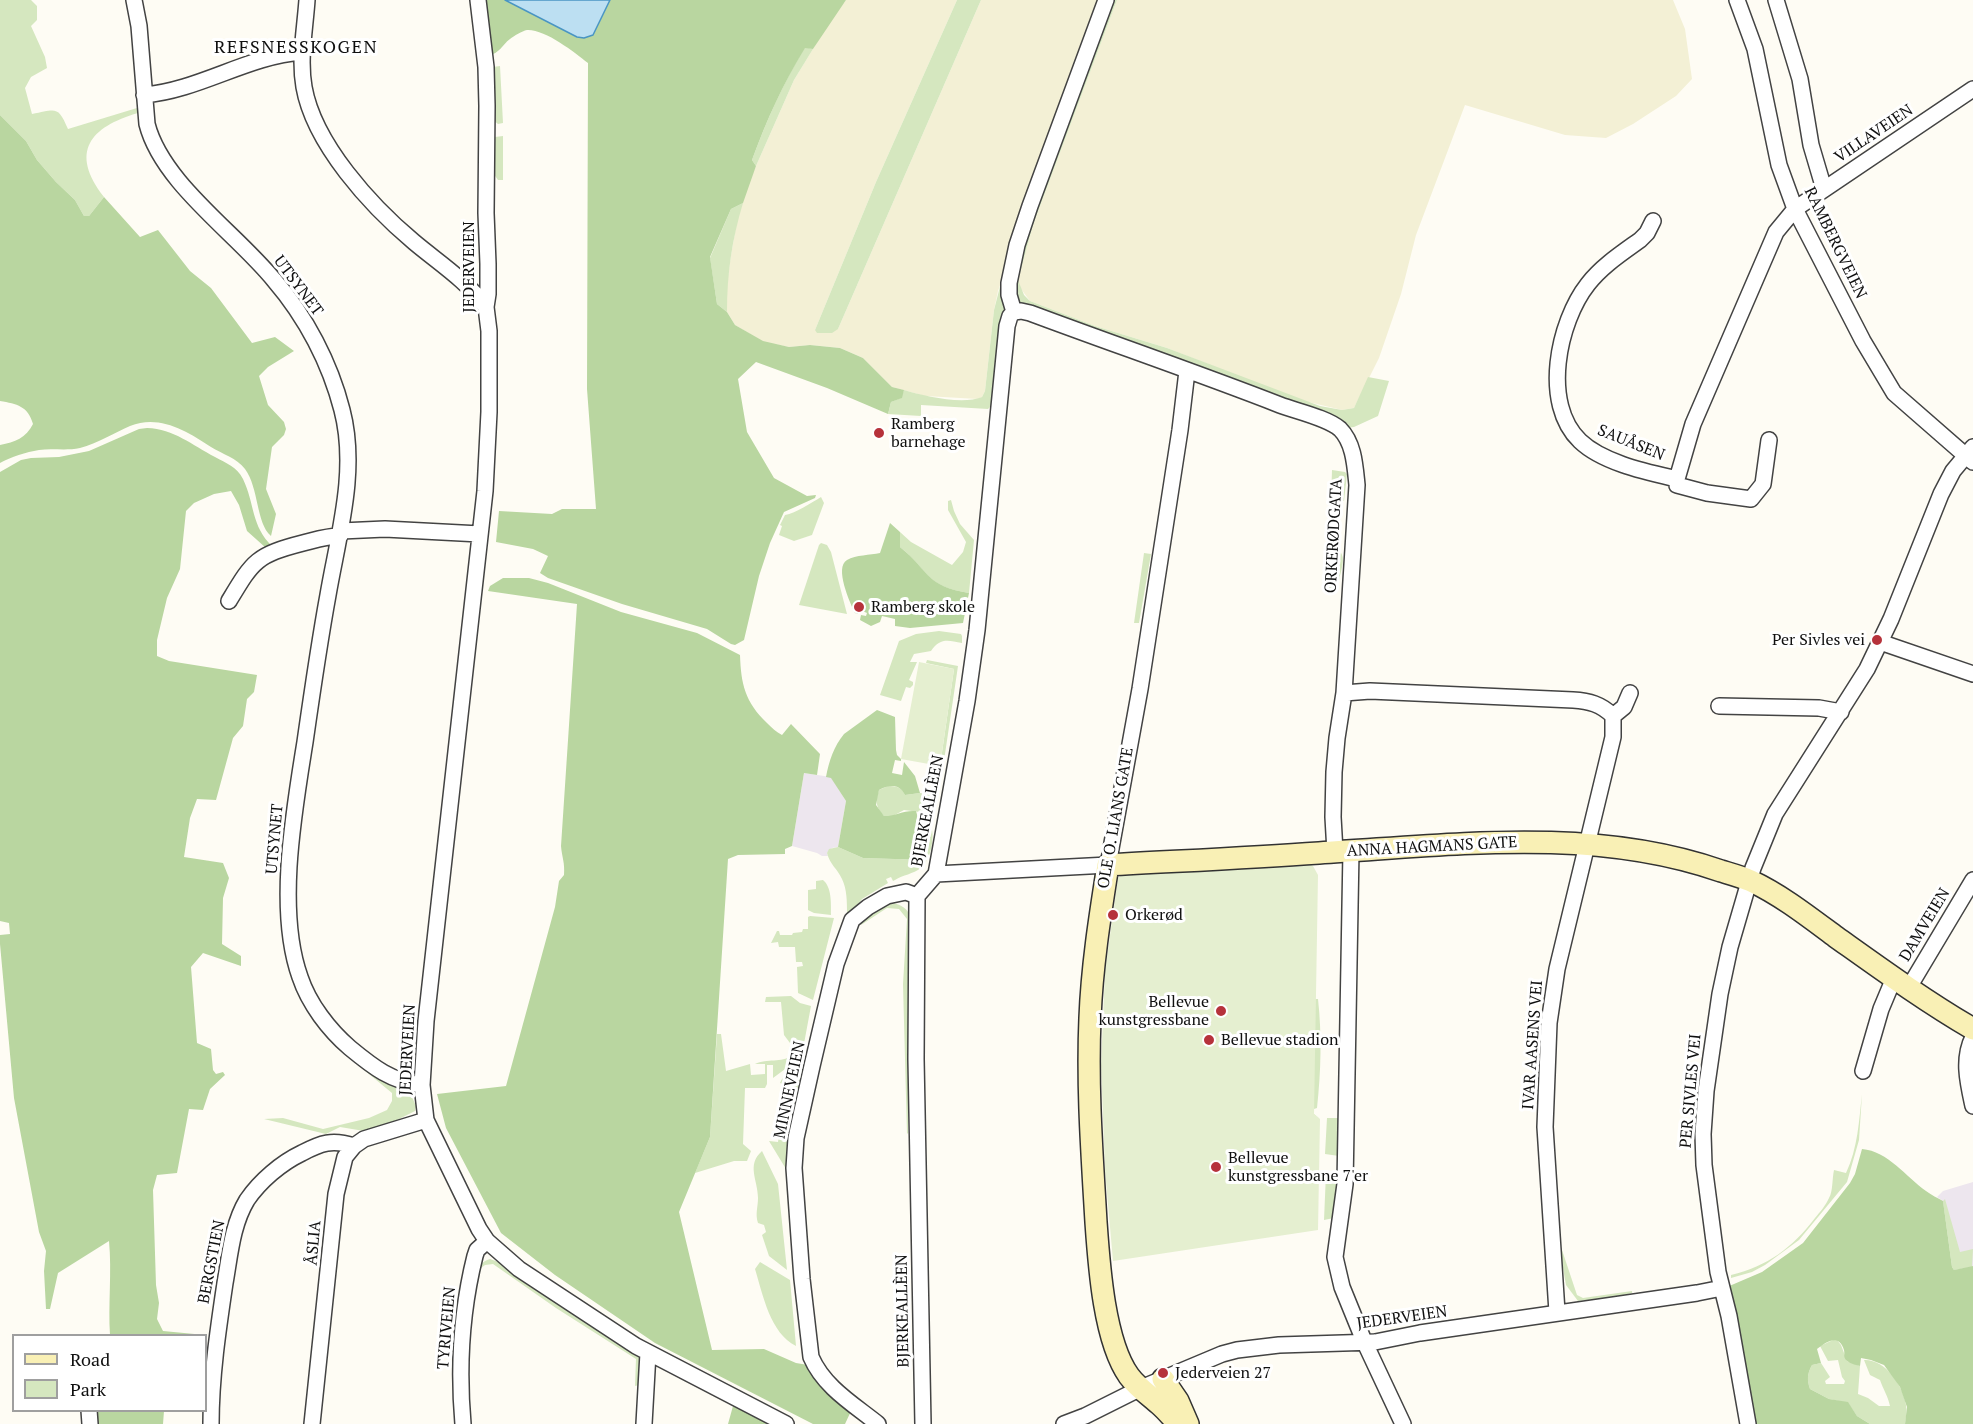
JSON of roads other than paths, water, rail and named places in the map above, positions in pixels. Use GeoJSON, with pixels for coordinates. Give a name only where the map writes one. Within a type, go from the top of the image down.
{"type":"FeatureCollection","features":[{"type":"Feature","properties":{"kind":"street","name":"UTSYNET"},"geometry":{"type":"LineString","coordinates":[[134,0],[139,26],[147,124],[158,153],[193,196],[274,279],[308,329],[332,374],[343,412],[348,452],[340,534],[315,671],[293,826],[289,886],[294,957],[299,976],[309,997],[343,1042],[387,1076],[403,1083],[422,1085]]}},
{"type":"Feature","properties":{"kind":"street"},"geometry":{"type":"LineString","coordinates":[[307,0],[302,52],[303,85],[309,108],[328,144],[344,167],[387,216],[413,241],[459,278],[486,307]]}},
{"type":"Feature","properties":{"kind":"street","name":"JEDERVEIEN"},"geometry":{"type":"LineString","coordinates":[[478,0],[488,106],[486,307],[489,331],[489,412],[486,491],[426,1021],[422,1085],[426,1120],[479,1229],[487,1241],[519,1269],[543,1287],[648,1353],[786,1424]]}},
{"type":"Feature","properties":{"kind":"street"},"geometry":{"type":"LineString","coordinates":[[1014,312],[1009,295],[1020,237],[1106,0]]}},
{"type":"Feature","properties":{"kind":"street","name":"RAMBERGVEIEN"},"geometry":{"type":"LineString","coordinates":[[1737,0],[1755,49],[1779,165],[1795,208],[1863,341],[1888,385],[1903,402],[1971,456]]}},
{"type":"Feature","properties":{"kind":"street"},"geometry":{"type":"LineString","coordinates":[[1776,0],[1800,79],[1811,145],[1824,189]]}},
{"type":"Feature","properties":{"kind":"street"},"geometry":{"type":"LineString","coordinates":[[144,95],[174,91],[264,59],[302,52]]}},
{"type":"Feature","properties":{"kind":"street","name":"VILLAVEIEN"},"geometry":{"type":"LineString","coordinates":[[1795,208],[1973,89]]}},
{"type":"Feature","properties":{"kind":"street","name":"SAUÅSEN"},"geometry":{"type":"LineString","coordinates":[[1769,440],[1763,483],[1751,499],[1707,494],[1677,486],[1693,424],[1768,248],[1776,232],[1795,208]]}},
{"type":"Feature","properties":{"kind":"street","name":"SAUÅSEN"},"geometry":{"type":"LineString","coordinates":[[1653,221],[1647,233],[1640,240],[1598,273],[1581,293],[1563,333],[1557,364],[1558,380],[1565,417],[1574,434],[1586,446],[1600,454],[1642,470],[1677,479]]}},
{"type":"Feature","properties":{"kind":"street","name":"ORKERØDGATA"},"geometry":{"type":"LineString","coordinates":[[1014,312],[1021,310],[1030,313],[1326,422],[1340,429],[1350,444],[1357,485],[1344,693],[1334,772],[1343,851],[1345,1184],[1335,1257],[1342,1287],[1364,1341],[1403,1424]]}},
{"type":"Feature","properties":{"kind":"street","name":"BJERKEALLÈEN"},"geometry":{"type":"LineString","coordinates":[[923,1424],[916,1059],[917,896],[936,874],[967,701],[986,543],[1007,326],[1014,312]]}},
{"type":"Feature","properties":{"kind":"street","name":"OLE O. LIANS GATE"},"geometry":{"type":"LineString","coordinates":[[1178,1424],[1130,1377],[1112,1335],[1106,1312],[1098,1251],[1091,1145],[1090,1020],[1097,935],[1140,689],[1180,430],[1186,371]]}},
{"type":"Feature","properties":{"kind":"street","name":"PER SIVLES VEI"},"geometry":{"type":"LineString","coordinates":[[1748,1424],[1722,1288],[1706,1183],[1704,1115],[1720,994],[1730,946],[1750,880],[1775,814],[1841,712],[1880,642],[1941,494],[1953,471],[1971,456]]}},
{"type":"Feature","properties":{"kind":"street"},"geometry":{"type":"LineString","coordinates":[[229,601],[244,576],[264,555],[298,544],[340,534],[419,530],[480,534]]}},
{"type":"Feature","properties":{"kind":"street"},"geometry":{"type":"LineString","coordinates":[[1880,642],[1973,674]]}},
{"type":"Feature","properties":{"kind":"street"},"geometry":{"type":"LineString","coordinates":[[1344,693],[1370,691],[1589,701],[1613,716],[1624,707],[1630,693]]}},
{"type":"Feature","properties":{"kind":"street"},"geometry":{"type":"LineString","coordinates":[[1719,706],[1819,708],[1841,712]]}},
{"type":"Feature","properties":{"kind":"street","name":"IVAR AASENS VEI"},"geometry":{"type":"LineString","coordinates":[[1557,1312],[1545,1127],[1545,1072],[1549,1023],[1557,969],[1613,737],[1613,716]]}},
{"type":"Feature","properties":{"kind":"street","name":"ANNA HAGMANS GATE"},"geometry":{"type":"LineString","coordinates":[[936,874],[1468,844],[1586,843],[1666,854],[1750,880],[1793,906],[1901,984],[1973,1029]]}},
{"type":"Feature","properties":{"kind":"street","name":"DAMVEIEN"},"geometry":{"type":"LineString","coordinates":[[1901,984],[1973,880]]}},
{"type":"Feature","properties":{"kind":"street","name":"MINNEVEIEN"},"geometry":{"type":"LineString","coordinates":[[878,1424],[828,1383],[815,1367],[811,1357],[796,1202],[794,1168],[796,1138],[832,977],[852,921],[868,907],[887,896],[906,892],[917,896]]}},
{"type":"Feature","properties":{"kind":"street"},"geometry":{"type":"LineString","coordinates":[[1863,1071],[1881,1010],[1901,984]]}},
{"type":"Feature","properties":{"kind":"street"},"geometry":{"type":"LineString","coordinates":[[1973,1037],[1966,1061],[1967,1080],[1973,1106]]}},
{"type":"Feature","properties":{"kind":"street"},"geometry":{"type":"LineString","coordinates":[[354,1146],[364,1139],[426,1120]]}},
{"type":"Feature","properties":{"kind":"street","name":"BERGSTIEN"},"geometry":{"type":"LineString","coordinates":[[212,1424],[217,1336],[233,1234],[242,1209],[255,1189],[291,1158],[327,1143],[341,1142],[354,1146]]}},
{"type":"Feature","properties":{"kind":"street","name":"ÅSLIA"},"geometry":{"type":"LineString","coordinates":[[312,1424],[336,1194],[345,1157],[354,1146]]}},
{"type":"Feature","properties":{"kind":"street","name":"TYRIVEIEN"},"geometry":{"type":"LineString","coordinates":[[463,1424],[460,1368],[463,1318],[475,1256],[477,1250],[487,1241]]}},
{"type":"Feature","properties":{"kind":"street","name":"JEDERVEIEN"},"geometry":{"type":"LineString","coordinates":[[1064,1424],[1141,1388],[1222,1354],[1238,1350],[1279,1345],[1375,1342],[1420,1333],[1722,1288]]}},
{"type":"Feature","properties":{"kind":"street"},"geometry":{"type":"LineString","coordinates":[[644,1424],[648,1353]]}},
{"type":"Feature","properties":{"kind":"street"},"geometry":{"type":"LineString","coordinates":[[1163,1379],[1178,1401],[1188,1424]]}},
{"type":"Feature","properties":{"kind":"water"},"geometry":{"type":"Polygon","coordinates":[[[505,0],[610,0],[593,35],[584,38],[577,37],[505,0]]]}},
{"type":"Feature","properties":{"kind":"place","name":"Ramberg barnehage"},"geometry":{"type":"Point","coordinates":[879,433]}},
{"type":"Feature","properties":{"kind":"place","name":"Ramberg skole"},"geometry":{"type":"Point","coordinates":[859,607]}},
{"type":"Feature","properties":{"kind":"place","name":"Per Sivles vei"},"geometry":{"type":"Point","coordinates":[1877,640]}},
{"type":"Feature","properties":{"kind":"place","name":"Orkerød"},"geometry":{"type":"Point","coordinates":[1113,915]}},
{"type":"Feature","properties":{"kind":"place","name":"Bellevue kunstgressbane"},"geometry":{"type":"Point","coordinates":[1221,1011]}},
{"type":"Feature","properties":{"kind":"place","name":"Bellevue stadion"},"geometry":{"type":"Point","coordinates":[1209,1040]}},
{"type":"Feature","properties":{"kind":"place","name":"Bellevue kunstgressbane 7'er"},"geometry":{"type":"Point","coordinates":[1216,1167]}},
{"type":"Feature","properties":{"kind":"place","name":"Jederveien 27"},"geometry":{"type":"Point","coordinates":[1163,1373]}},
{"type":"Feature","properties":{"kind":"district","name":"REFSNESSKOGEN"},"geometry":{"type":"Point","coordinates":[296,48]}}]}
